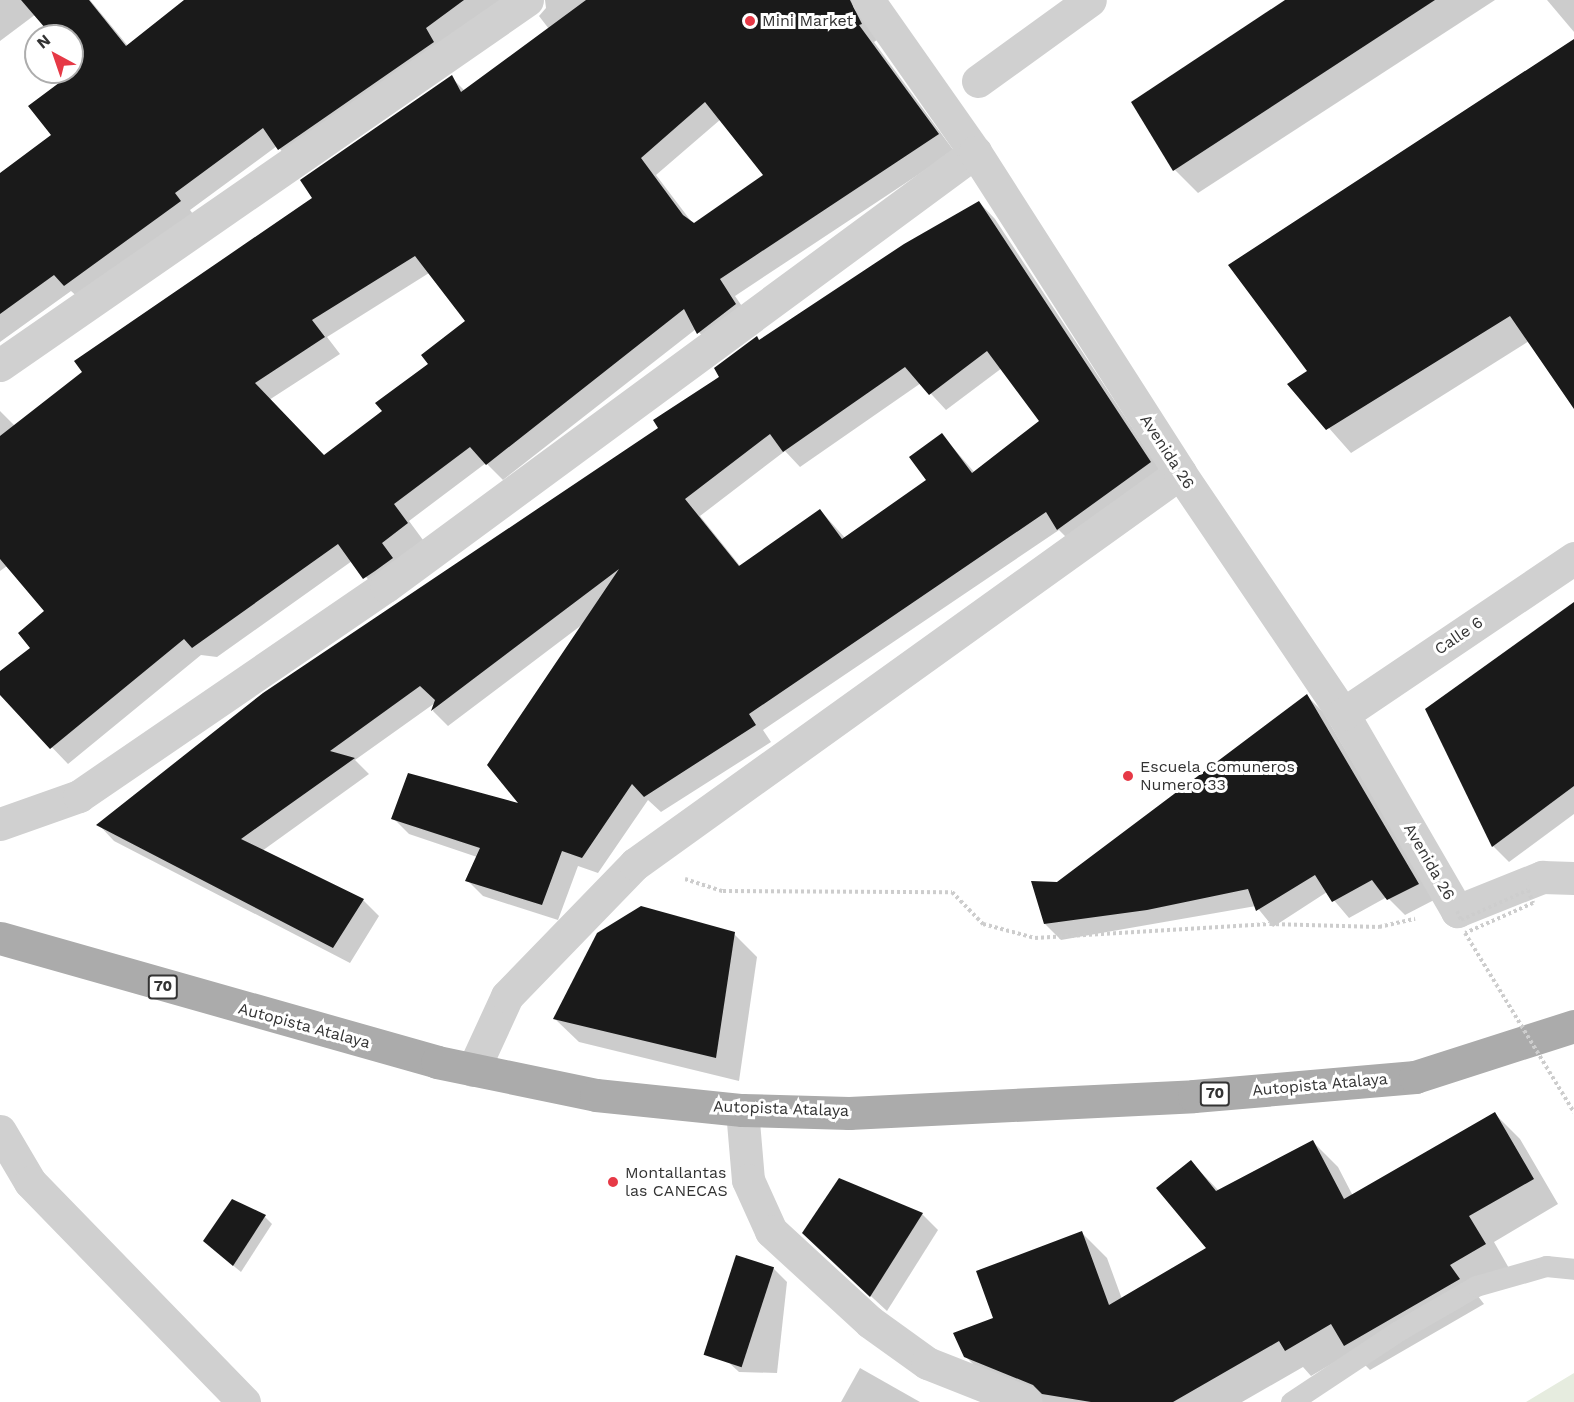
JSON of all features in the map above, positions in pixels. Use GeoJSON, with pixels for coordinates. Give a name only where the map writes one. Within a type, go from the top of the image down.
{"type":"FeatureCollection","features":[{"type":"Feature","properties":{"kind":"main road","name":"Autopista Atalaya"},"geometry":{"type":"LineString","coordinates":[[0,938],[305,1027],[474,1070],[596,1095],[742,1110],[849,1113],[1194,1096],[1415,1077],[1574,1026]]}},
{"type":"Feature","properties":{"kind":"street"},"geometry":{"type":"LineString","coordinates":[[0,365],[527,0]]}},
{"type":"Feature","properties":{"kind":"street","name":"Avenida 26"},"geometry":{"type":"LineString","coordinates":[[868,0],[975,152],[1180,473],[1343,714],[1451,912]]}},
{"type":"Feature","properties":{"kind":"street"},"geometry":{"type":"LineString","coordinates":[[978,81],[1090,0]]}},
{"type":"Feature","properties":{"kind":"street"},"geometry":{"type":"LineString","coordinates":[[0,824],[79,796],[386,586],[975,152]]}},
{"type":"Feature","properties":{"kind":"street"},"geometry":{"type":"LineString","coordinates":[[474,1070],[507,996],[635,864],[1180,473]]}},
{"type":"Feature","properties":{"kind":"street","name":"Calle 6"},"geometry":{"type":"LineString","coordinates":[[1343,714],[1574,558]]}},
{"type":"Feature","properties":{"kind":"street"},"geometry":{"type":"LineString","coordinates":[[1451,912],[1542,877],[1574,878]]}},
{"type":"Feature","properties":{"kind":"street"},"geometry":{"type":"LineString","coordinates":[[742,1110],[748,1180],[771,1231],[870,1322],[927,1363],[1026,1402]]}},
{"type":"Feature","properties":{"kind":"street"},"geometry":{"type":"LineString","coordinates":[[0,1131],[30,1182],[244,1402]]}},
{"type":"Feature","properties":{"kind":"street"},"geometry":{"type":"LineString","coordinates":[[0,1172],[30,1182]]}},
{"type":"Feature","properties":{"kind":"lane"},"geometry":{"type":"LineString","coordinates":[[1291,1402],[1398,1331],[1476,1286],[1546,1266],[1574,1269]]}},
{"type":"Feature","properties":{"kind":"path"},"geometry":{"type":"LineString","coordinates":[[635,864],[723,891],[952,892],[983,924],[1035,938],[1270,924],[1379,927],[1424,918]]}},
{"type":"Feature","properties":{"kind":"path"},"geometry":{"type":"LineString","coordinates":[[1451,912],[1461,920],[1528,890],[1533,903],[1465,933],[1574,1112]]}},
{"type":"Feature","properties":{"kind":"shaded area"},"geometry":{"type":"Polygon","coordinates":[[[1574,1373],[1574,1402],[1526,1402],[1574,1373]]]}},
{"type":"Feature","properties":{"kind":"building"},"geometry":{"type":"Polygon","coordinates":[[[21,0],[89,0],[126,46],[184,0],[464,0],[426,28],[434,42],[278,150],[263,128],[175,193],[181,201],[64,286],[54,275],[0,314],[0,173],[51,135],[28,106],[58,84],[84,84],[84,24],[42,24],[21,0]]]}},
{"type":"Feature","properties":{"kind":"building"},"geometry":{"type":"Polygon","coordinates":[[[586,0],[850,0],[862,24],[859,25],[939,134],[720,279],[736,304],[697,334],[684,309],[486,465],[470,447],[394,504],[408,523],[382,543],[393,558],[375,571],[363,579],[338,544],[192,648],[184,639],[50,749],[0,695],[0,671],[30,648],[18,633],[44,611],[0,559],[0,436],[82,372],[74,361],[312,198],[300,180],[452,75],[461,92],[586,0]],[[705,102],[641,158],[683,215],[694,223],[763,175],[705,102]],[[415,256],[312,320],[325,337],[255,383],[324,455],[382,411],[375,403],[428,364],[421,355],[465,321],[415,256]]]}},
{"type":"Feature","properties":{"kind":"building"},"geometry":{"type":"Polygon","coordinates":[[[1285,0],[1435,0],[1173,171],[1131,102],[1285,0]]]}},
{"type":"Feature","properties":{"kind":"building"},"geometry":{"type":"Polygon","coordinates":[[[1574,39],[1574,409],[1510,316],[1326,430],[1287,384],[1307,371],[1228,265],[1574,39]]]}},
{"type":"Feature","properties":{"kind":"building"},"geometry":{"type":"Polygon","coordinates":[[[979,201],[1151,462],[1057,530],[1046,512],[749,714],[756,725],[644,797],[632,784],[582,858],[562,851],[542,905],[465,881],[480,848],[391,819],[408,773],[518,803],[487,765],[619,569],[431,711],[435,700],[420,686],[330,751],[355,758],[241,839],[364,899],[333,948],[96,825],[263,693],[658,428],[653,420],[719,377],[714,368],[757,336],[759,340],[904,244],[979,201]],[[987,351],[929,395],[905,367],[783,452],[770,434],[685,499],[739,566],[820,509],[842,539],[926,480],[909,457],[942,433],[972,473],[1039,421],[987,351]]]}},
{"type":"Feature","properties":{"kind":"building"},"geometry":{"type":"Polygon","coordinates":[[[1574,602],[1574,786],[1492,847],[1425,709],[1574,602]]]}},
{"type":"Feature","properties":{"kind":"building"},"geometry":{"type":"Polygon","coordinates":[[[1307,694],[1419,884],[1387,900],[1372,880],[1332,902],[1315,875],[1256,911],[1248,889],[1147,910],[1044,924],[1031,881],[1057,882],[1307,694]]]}},
{"type":"Feature","properties":{"kind":"building"},"geometry":{"type":"Polygon","coordinates":[[[641,906],[735,932],[716,1058],[553,1019],[597,933],[641,906]]]}},
{"type":"Feature","properties":{"kind":"building"},"geometry":{"type":"Polygon","coordinates":[[[1495,1112],[1534,1179],[1469,1216],[1486,1244],[1450,1265],[1460,1279],[1344,1346],[1331,1324],[1285,1351],[1279,1341],[1173,1402],[1091,1402],[1042,1394],[1033,1385],[964,1357],[953,1333],[993,1318],[976,1271],[1082,1231],[1109,1305],[1206,1248],[1156,1188],[1191,1160],[1216,1191],[1313,1140],[1344,1199],[1495,1112]]]}},
{"type":"Feature","properties":{"kind":"building"},"geometry":{"type":"Polygon","coordinates":[[[839,1178],[923,1213],[870,1297],[802,1233],[839,1178]]]}},
{"type":"Feature","properties":{"kind":"building"},"geometry":{"type":"Polygon","coordinates":[[[232,1199],[266,1215],[233,1266],[203,1241],[232,1199]]]}},
{"type":"Feature","properties":{"kind":"building"},"geometry":{"type":"Polygon","coordinates":[[[736,1255],[774,1267],[742,1367],[704,1355],[736,1255]]]}},
{"type":"Feature","properties":{"kind":"place","name":"Mini Market"},"geometry":{"type":"Point","coordinates":[750,21]}},
{"type":"Feature","properties":{"kind":"place","name":"Escuela Comuneros Numero 33"},"geometry":{"type":"Point","coordinates":[1128,776]}},
{"type":"Feature","properties":{"kind":"place","name":"Montallantas las CANECAS"},"geometry":{"type":"Point","coordinates":[613,1182]}}]}
